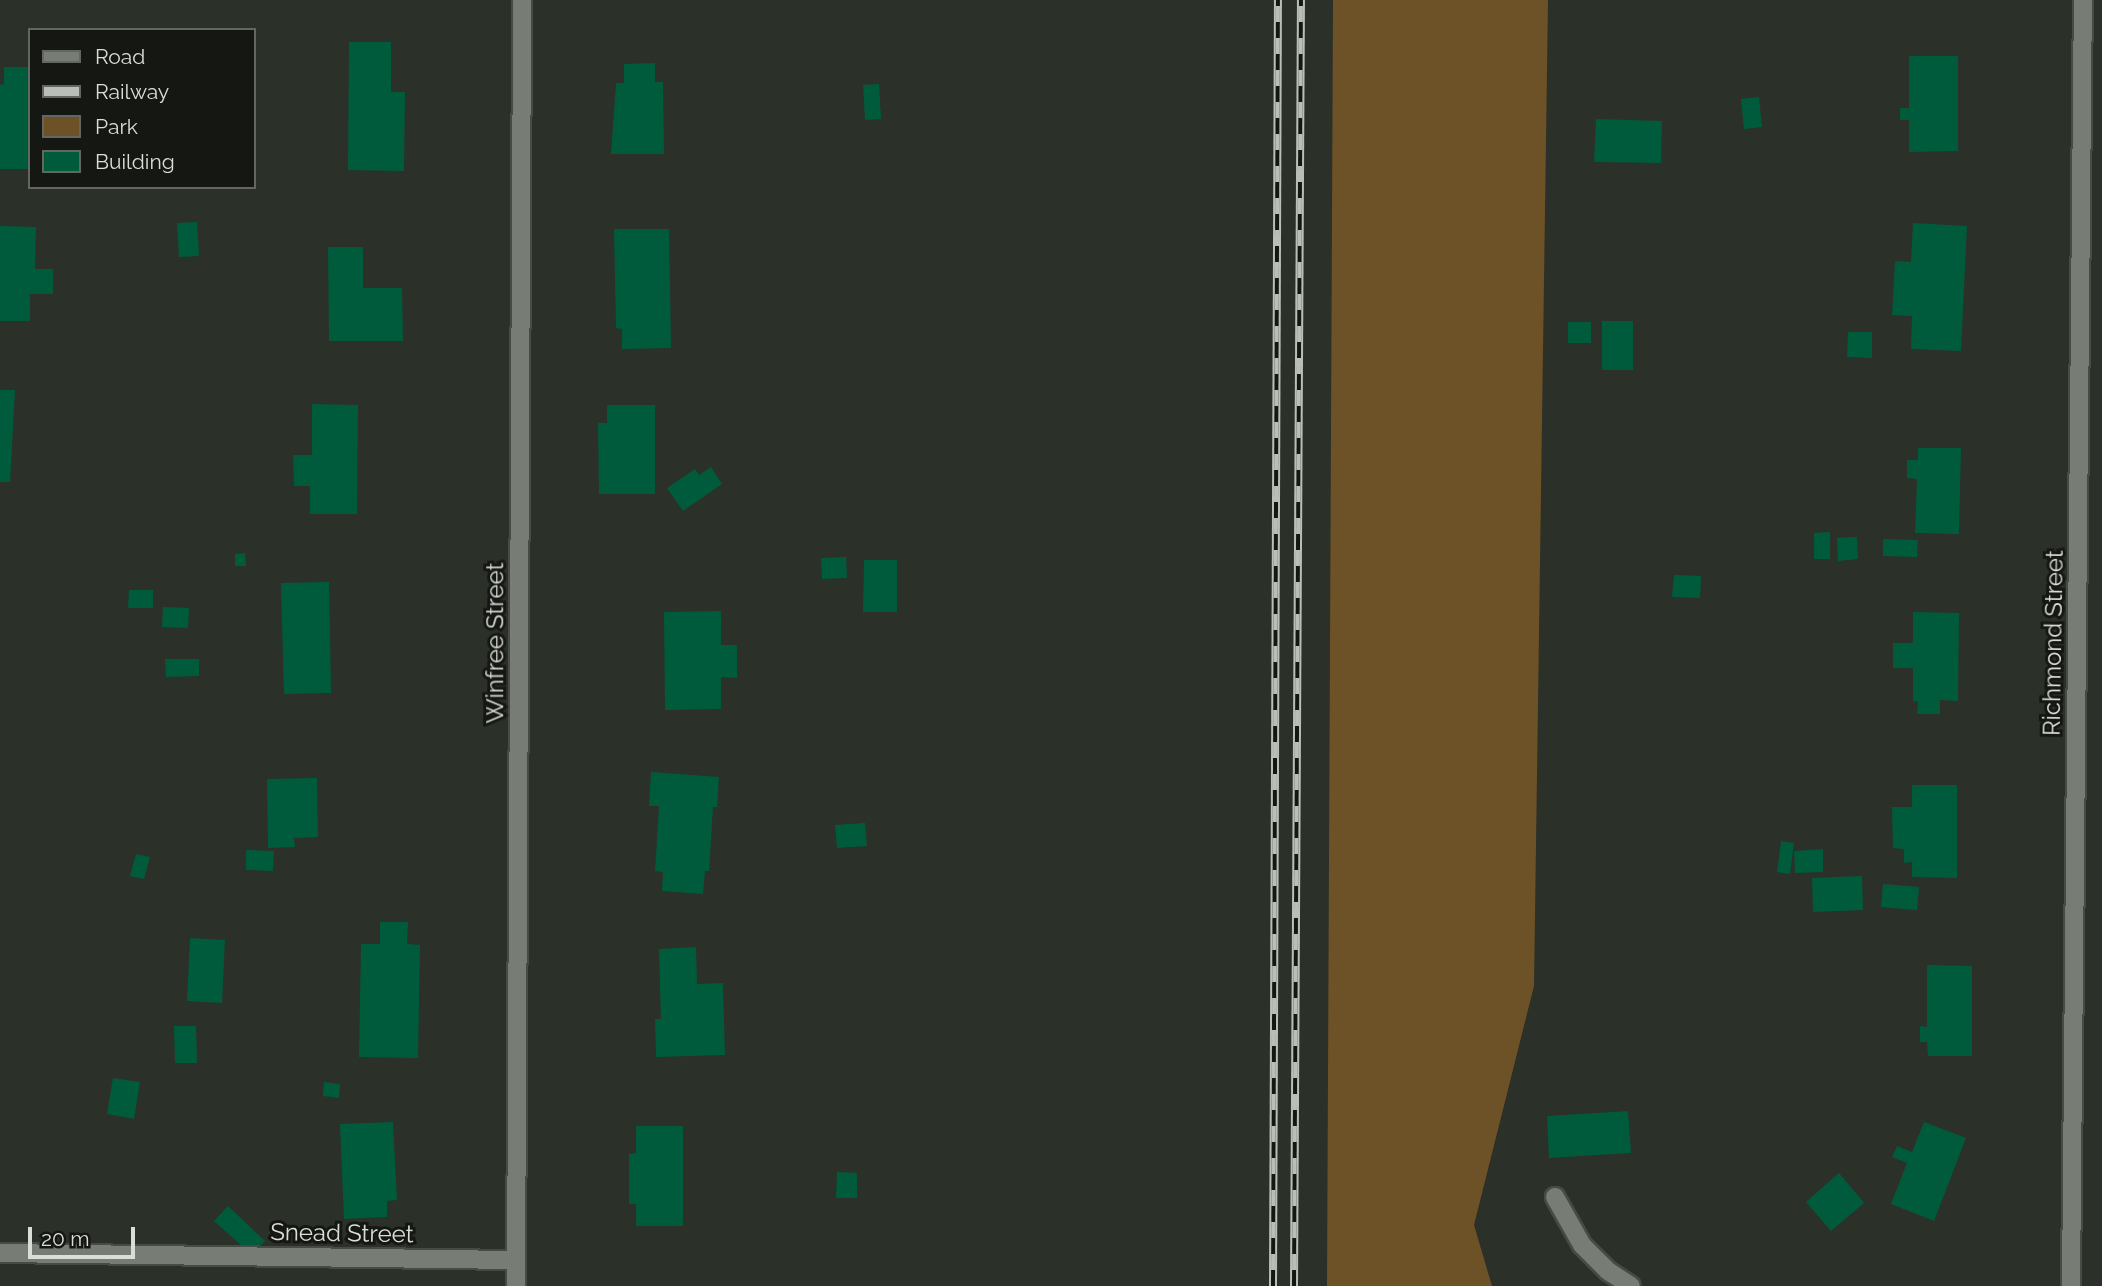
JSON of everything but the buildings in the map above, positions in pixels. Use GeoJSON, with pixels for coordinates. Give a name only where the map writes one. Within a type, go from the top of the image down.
{"type":"FeatureCollection","features":[{"type":"Feature","properties":{"kind":"street","name":"Winfree Street"},"geometry":{"type":"LineString","coordinates":[[516,1286],[523,0]]}},
{"type":"Feature","properties":{"kind":"street","name":"Richmond Street"},"geometry":{"type":"LineString","coordinates":[[2071,1286],[2083,0]]}},
{"type":"Feature","properties":{"kind":"street"},"geometry":{"type":"LineString","coordinates":[[1555,1197],[1583,1245],[1608,1271],[1631,1286]]}},
{"type":"Feature","properties":{"kind":"street","name":"Snead Street"},"geometry":{"type":"LineString","coordinates":[[0,1253],[516,1260]]}},
{"type":"Feature","properties":{"kind":"green space"},"geometry":{"type":"Polygon","coordinates":[[[1333,0],[1548,0],[1534,986],[1474,1225],[1492,1286],[1327,1286],[1333,0]]]}},
{"type":"Feature","properties":{"kind":"railway"},"geometry":{"type":"LineString","coordinates":[[1273,1286],[1278,0]]}},
{"type":"Feature","properties":{"kind":"railway"},"geometry":{"type":"LineString","coordinates":[[1294,1286],[1301,0]]}}]}
